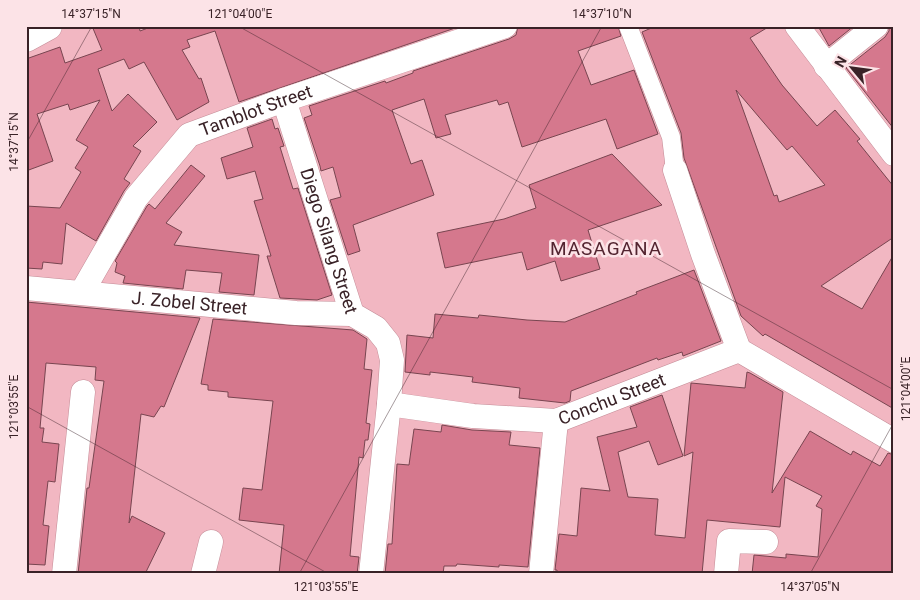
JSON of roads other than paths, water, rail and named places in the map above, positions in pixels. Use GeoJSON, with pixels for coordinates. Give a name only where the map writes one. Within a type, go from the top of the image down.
{"type":"FeatureCollection","features":[{"type":"Feature","properties":{"kind":"street"},"geometry":{"type":"LineString","coordinates":[[26,38],[48,26]]}},
{"type":"Feature","properties":{"kind":"street","name":"Tamblot Street"},"geometry":{"type":"LineString","coordinates":[[82,292],[136,198],[189,135],[284,100],[505,26]]}},
{"type":"Feature","properties":{"kind":"street"},"geometry":{"type":"LineString","coordinates":[[628,26],[671,137],[674,170],[739,350],[894,441]]}},
{"type":"Feature","properties":{"kind":"street"},"geometry":{"type":"LineString","coordinates":[[797,26],[894,154]]}},
{"type":"Feature","properties":{"kind":"street"},"geometry":{"type":"LineString","coordinates":[[826,66],[876,26]]}},
{"type":"Feature","properties":{"kind":"street","name":"Diego Silang Street"},"geometry":{"type":"LineString","coordinates":[[284,100],[352,314],[376,328],[388,343],[392,360],[371,574]]}},
{"type":"Feature","properties":{"kind":"street","name":"J. Zobel Street"},"geometry":{"type":"LineString","coordinates":[[26,288],[296,313],[352,314]]}},
{"type":"Feature","properties":{"kind":"street","name":"Conchu Street"},"geometry":{"type":"LineString","coordinates":[[389,404],[473,416],[556,421],[739,350]]}},
{"type":"Feature","properties":{"kind":"street"},"geometry":{"type":"LineString","coordinates":[[64,574],[83,392]]}},
{"type":"Feature","properties":{"kind":"street"},"geometry":{"type":"LineString","coordinates":[[541,574],[556,421]]}},
{"type":"Feature","properties":{"kind":"street"},"geometry":{"type":"LineString","coordinates":[[726,574],[729,541],[766,542]]}},
{"type":"Feature","properties":{"kind":"street"},"geometry":{"type":"LineString","coordinates":[[203,574],[211,542]]}},
{"type":"Feature","properties":{"kind":"district","name":"MASAGANA"},"geometry":{"type":"Point","coordinates":[606,248]}}]}
